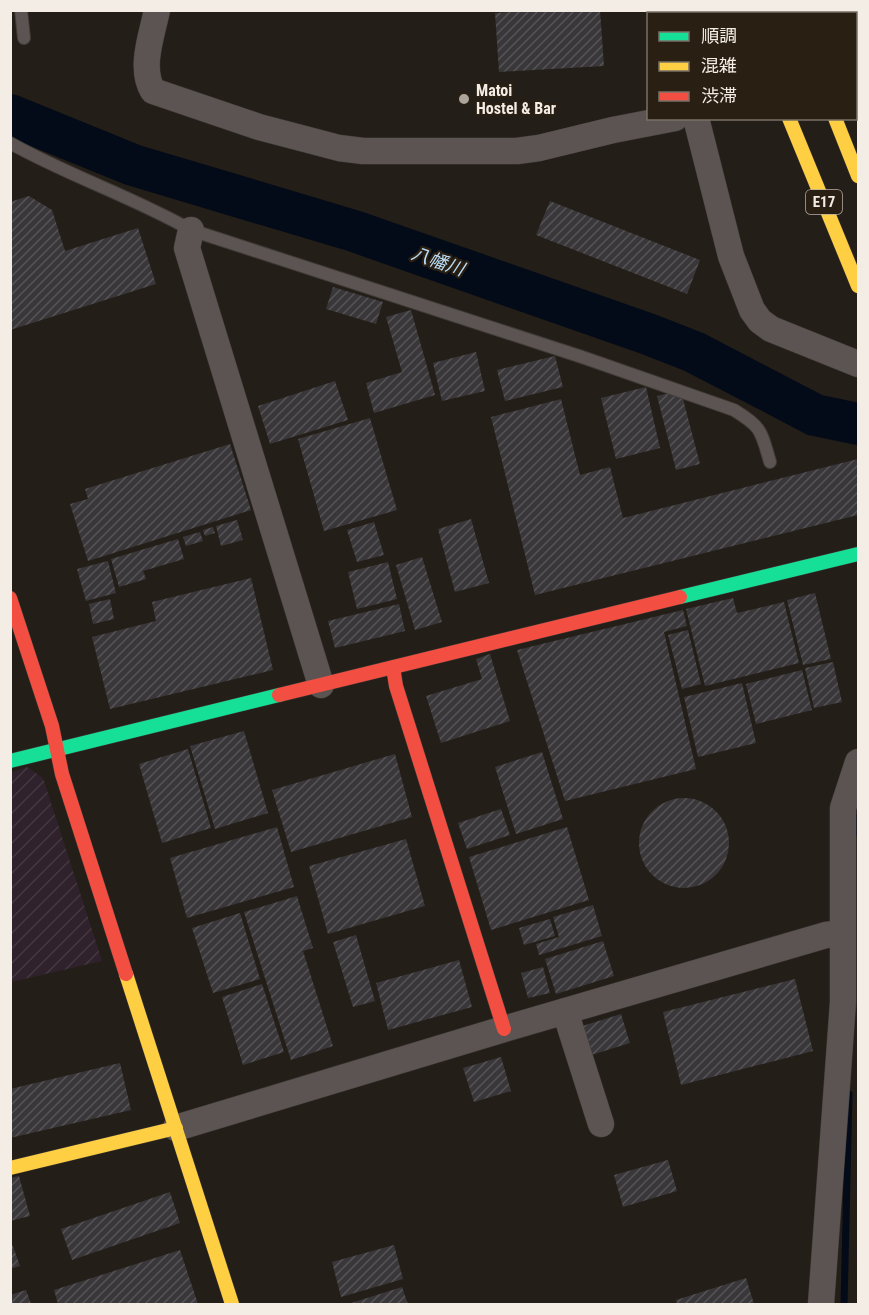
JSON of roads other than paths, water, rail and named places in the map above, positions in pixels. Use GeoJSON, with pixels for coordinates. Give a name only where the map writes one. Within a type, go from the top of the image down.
{"type":"FeatureCollection","features":[{"type":"Feature","properties":{"kind":"main road","name":"E17"},"geometry":{"type":"LineString","coordinates":[[790,120],[858,286]]}},
{"type":"Feature","properties":{"kind":"main road","name":"E17"},"geometry":{"type":"LineString","coordinates":[[836,120],[858,176]]}},
{"type":"Feature","properties":{"kind":"main road"},"geometry":{"type":"LineString","coordinates":[[10,761],[858,554]]}},
{"type":"Feature","properties":{"kind":"main road"},"geometry":{"type":"LineString","coordinates":[[10,598],[232,1305]]}},
{"type":"Feature","properties":{"kind":"main road"},"geometry":{"type":"LineString","coordinates":[[393,668],[396,686],[504,1029]]}},
{"type":"Feature","properties":{"kind":"main road"},"geometry":{"type":"LineString","coordinates":[[10,1168],[176,1128]]}},
{"type":"Feature","properties":{"kind":"street"},"geometry":{"type":"LineString","coordinates":[[157,10],[147,69],[149,85],[153,91],[259,127],[339,148],[363,151],[517,151],[665,120]]}},
{"type":"Feature","properties":{"kind":"street"},"geometry":{"type":"LineString","coordinates":[[697,120],[731,256],[752,310],[771,329],[858,364]]}},
{"type":"Feature","properties":{"kind":"street"},"geometry":{"type":"LineString","coordinates":[[191,230],[187,248],[321,685]]}},
{"type":"Feature","properties":{"kind":"street"},"geometry":{"type":"LineString","coordinates":[[821,1305],[843,1002],[843,933],[851,860],[843,808],[858,762]]}},
{"type":"Feature","properties":{"kind":"street"},"geometry":{"type":"LineString","coordinates":[[176,1128],[565,1011],[826,935],[843,933]]}},
{"type":"Feature","properties":{"kind":"street"},"geometry":{"type":"LineString","coordinates":[[565,1011],[601,1124]]}},
{"type":"Feature","properties":{"kind":"lane"},"geometry":{"type":"LineString","coordinates":[[21,10],[24,38]]}},
{"type":"Feature","properties":{"kind":"lane"},"geometry":{"type":"LineString","coordinates":[[10,143],[37,158],[167,216],[191,230],[560,350],[734,410],[755,423],[763,437],[770,462]]}},
{"type":"Feature","properties":{"kind":"waterway","name":"八幡川"},"geometry":{"type":"LineString","coordinates":[[10,115],[133,165],[354,231],[648,334],[694,352],[815,415],[858,424]]}},
{"type":"Feature","properties":{"kind":"waterway"},"geometry":{"type":"LineString","coordinates":[[854,834],[858,817]]}},
{"type":"Feature","properties":{"kind":"waterway"},"geometry":{"type":"LineString","coordinates":[[844,1304],[849,1094]]}},
{"type":"Feature","properties":{"kind":"place","name":"Matoi Hostel & Bar"},"geometry":{"type":"Point","coordinates":[464,99]}}]}
